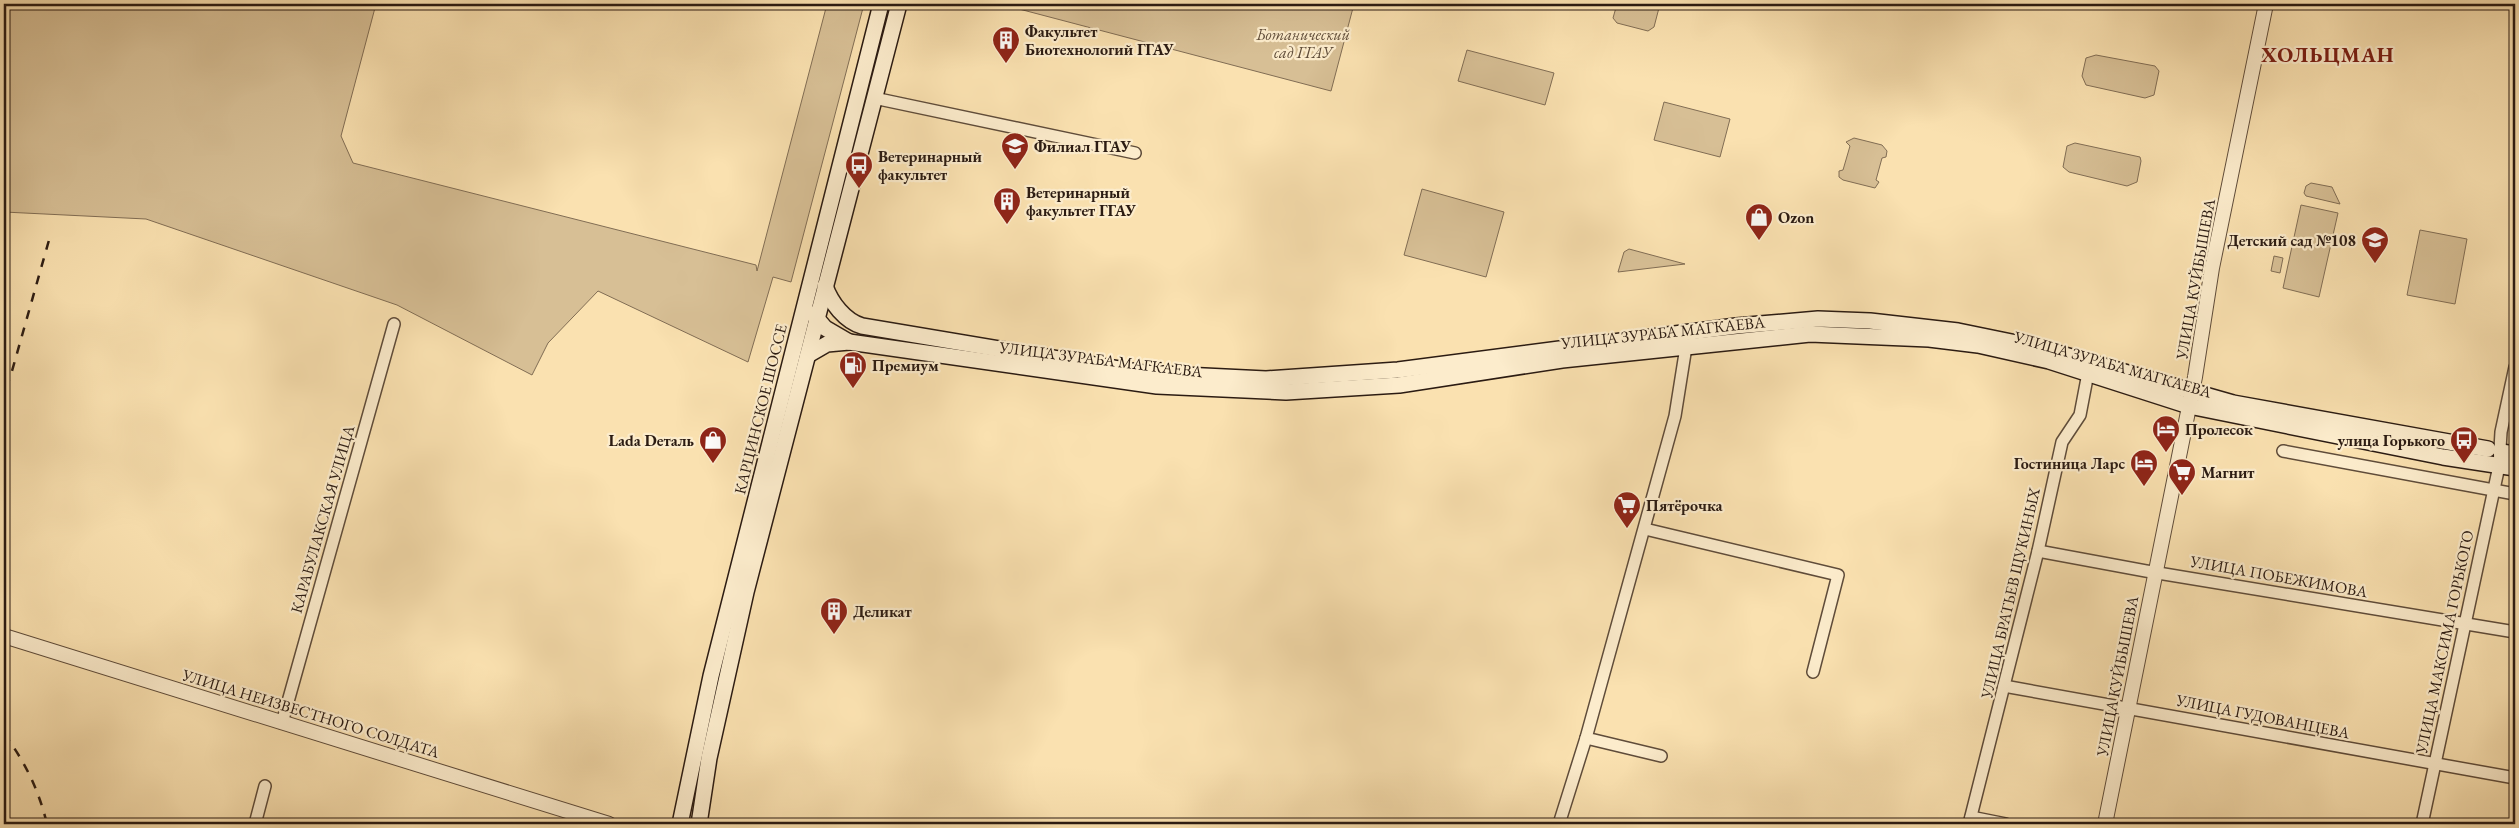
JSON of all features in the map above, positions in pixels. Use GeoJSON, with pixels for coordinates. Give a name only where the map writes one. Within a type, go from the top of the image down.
{"type":"FeatureCollection","features":[{"type":"Feature","properties":{"kind":"main road","name":"КАРЦИНСКОЕ ШОССЕ"},"geometry":{"type":"LineString","coordinates":[[680,824],[711,676],[881,4]]}},
{"type":"Feature","properties":{"kind":"main road","name":"КАРЦИНСКОЕ ШОССЕ"},"geometry":{"type":"LineString","coordinates":[[699,824],[709,758],[746,592],[808,355],[816,317],[899,4]]}},
{"type":"Feature","properties":{"kind":"main road"},"geometry":{"type":"LineString","coordinates":[[825,286],[833,302],[855,324]]}},
{"type":"Feature","properties":{"kind":"main road"},"geometry":{"type":"LineString","coordinates":[[808,292],[809,304],[816,317],[839,338],[848,342]]}},
{"type":"Feature","properties":{"kind":"main road"},"geometry":{"type":"LineString","coordinates":[[798,330],[805,322],[816,317]]}},
{"type":"Feature","properties":{"kind":"main road","name":"УЛИЦА ЗУРАБА МАГКАЕВА"},"geometry":{"type":"LineString","coordinates":[[816,317],[1143,373],[1266,379],[1399,378],[1736,326],[1844,319],[1950,330],[2040,348],[2190,399]]}},
{"type":"Feature","properties":{"kind":"main road","name":"УЛИЦА ЗУРАБА МАГКАЕВА"},"geometry":{"type":"LineString","coordinates":[[808,355],[827,344],[848,342],[1157,386],[1286,392],[1686,346],[1810,334],[1929,339],[1978,345],[2190,399],[2274,411],[2501,455],[2515,468]]}},
{"type":"Feature","properties":{"kind":"street","name":"УЛИЦА КУЙБЫШЕВА"},"geometry":{"type":"LineString","coordinates":[[2105,824],[2130,709],[2190,399],[2212,268],[2266,4]]}},
{"type":"Feature","properties":{"kind":"street"},"geometry":{"type":"LineString","coordinates":[[874,98],[1135,153]]}},
{"type":"Feature","properties":{"kind":"street","name":"КАРАБУЛАКСКАЯ УЛИЦА"},"geometry":{"type":"LineString","coordinates":[[282,723],[394,324]]}},
{"type":"Feature","properties":{"kind":"street"},"geometry":{"type":"LineString","coordinates":[[1559,824],[1586,738],[1645,529],[1675,416],[1686,346]]}},
{"type":"Feature","properties":{"kind":"street","name":"УЛИЦА МАКСИМА ГОРЬКОГО"},"geometry":{"type":"LineString","coordinates":[[2422,824],[2501,455],[2501,432],[2515,367]]}},
{"type":"Feature","properties":{"kind":"street","name":"УЛИЦА БРАТЬЕВ ЩУКИНЫХ"},"geometry":{"type":"LineString","coordinates":[[1970,821],[2038,551],[2062,442],[2080,415],[2088,373]]}},
{"type":"Feature","properties":{"kind":"street"},"geometry":{"type":"LineString","coordinates":[[2283,451],[2515,494]]}},
{"type":"Feature","properties":{"kind":"street"},"geometry":{"type":"LineString","coordinates":[[1645,529],[1838,575],[1813,672]]}},
{"type":"Feature","properties":{"kind":"street","name":"УЛИЦА ПОБЕЖИМОВА"},"geometry":{"type":"LineString","coordinates":[[2038,551],[2515,632]]}},
{"type":"Feature","properties":{"kind":"street","name":"УЛИЦА НЕИЗВЕСТНОГО СОЛДАТА"},"geometry":{"type":"LineString","coordinates":[[4,636],[608,824]]}},
{"type":"Feature","properties":{"kind":"street","name":"УЛИЦА ГУДОВАНЦЕВА"},"geometry":{"type":"LineString","coordinates":[[2004,686],[2434,765],[2515,778]]}},
{"type":"Feature","properties":{"kind":"street"},"geometry":{"type":"LineString","coordinates":[[1586,738],[1662,756]]}},
{"type":"Feature","properties":{"kind":"street"},"geometry":{"type":"LineString","coordinates":[[255,824],[266,786]]}},
{"type":"Feature","properties":{"kind":"street"},"geometry":{"type":"LineString","coordinates":[[1970,821],[2006,824]]}},
{"type":"Feature","properties":{"kind":"green space"},"geometry":{"type":"Polygon","coordinates":[[[4,4],[376,4],[341,136],[353,163],[756,265],[757,271],[827,4],[864,4],[791,282],[773,277],[748,362],[598,291],[548,343],[532,375],[397,305],[146,219],[4,212],[4,4]]]}},
{"type":"Feature","properties":{"kind":"green space","name":"Ботанический сад ГГАУ"},"geometry":{"type":"Polygon","coordinates":[[[1000,4],[1354,4],[1331,91],[1000,4]]]}},
{"type":"Feature","properties":{"kind":"green space"},"geometry":{"type":"Polygon","coordinates":[[[1617,4],[1660,4],[1654,27],[1648,31],[1617,23],[1613,18],[1617,4]]]}},
{"type":"Feature","properties":{"kind":"green space"},"geometry":{"type":"Polygon","coordinates":[[[2133,4],[2171,4],[2160,9],[2133,4]]]}},
{"type":"Feature","properties":{"kind":"green space"},"geometry":{"type":"Polygon","coordinates":[[[1467,50],[1554,73],[1545,105],[1458,81],[1467,50]]]}},
{"type":"Feature","properties":{"kind":"green space"},"geometry":{"type":"Polygon","coordinates":[[[2096,55],[2155,66],[2159,71],[2154,95],[2145,98],[2086,85],[2082,76],[2086,58],[2096,55]]]}},
{"type":"Feature","properties":{"kind":"green space"},"geometry":{"type":"Polygon","coordinates":[[[1664,102],[1730,119],[1720,157],[1654,140],[1664,102]]]}},
{"type":"Feature","properties":{"kind":"green space"},"geometry":{"type":"Polygon","coordinates":[[[1854,138],[1882,145],[1887,151],[1886,157],[1882,158],[1876,180],[1879,182],[1875,188],[1843,180],[1839,177],[1839,171],[1843,170],[1850,146],[1846,142],[1854,138]]]}},
{"type":"Feature","properties":{"kind":"green space"},"geometry":{"type":"Polygon","coordinates":[[[2075,143],[2140,157],[2137,182],[2127,186],[2069,172],[2063,167],[2067,146],[2075,143]]]}},
{"type":"Feature","properties":{"kind":"green space"},"geometry":{"type":"Polygon","coordinates":[[[2311,183],[2332,187],[2340,204],[2306,196],[2304,193],[2306,186],[2311,183]]]}},
{"type":"Feature","properties":{"kind":"green space"},"geometry":{"type":"Polygon","coordinates":[[[1422,189],[1504,212],[1486,277],[1404,255],[1422,189]]]}},
{"type":"Feature","properties":{"kind":"green space"},"geometry":{"type":"Polygon","coordinates":[[[2301,205],[2338,213],[2319,297],[2283,288],[2301,205]]]}},
{"type":"Feature","properties":{"kind":"green space"},"geometry":{"type":"Polygon","coordinates":[[[2420,230],[2467,239],[2455,304],[2407,295],[2420,230]]]}},
{"type":"Feature","properties":{"kind":"green space"},"geometry":{"type":"Polygon","coordinates":[[[1629,249],[1685,264],[1618,272],[1624,252],[1629,249]]]}},
{"type":"Feature","properties":{"kind":"green space"},"geometry":{"type":"Polygon","coordinates":[[[2274,256],[2283,258],[2280,273],[2271,271],[2274,256]]]}},
{"type":"Feature","properties":{"kind":"railway"},"geometry":{"type":"LineString","coordinates":[[4,387],[12,371],[51,233]]}},
{"type":"Feature","properties":{"kind":"railway"},"geometry":{"type":"LineString","coordinates":[[4,398],[9,380]]}},
{"type":"Feature","properties":{"kind":"railway"},"geometry":{"type":"LineString","coordinates":[[4,734],[30,777],[40,800],[47,824]]}},
{"type":"Feature","properties":{"kind":"place","name":"Факультет Биотехнологий ГГАУ"},"geometry":{"type":"Point","coordinates":[1006,64]}},
{"type":"Feature","properties":{"kind":"place","name":"Филиал ГГАУ"},"geometry":{"type":"Point","coordinates":[1015,170]}},
{"type":"Feature","properties":{"kind":"place","name":"Ветеринарный факультет"},"geometry":{"type":"Point","coordinates":[859,189]}},
{"type":"Feature","properties":{"kind":"place","name":"Ветеринарный факультет ГГАУ"},"geometry":{"type":"Point","coordinates":[1007,225]}},
{"type":"Feature","properties":{"kind":"place","name":"Ozon"},"geometry":{"type":"Point","coordinates":[1759,241]}},
{"type":"Feature","properties":{"kind":"place","name":"Детский сад №108"},"geometry":{"type":"Point","coordinates":[2375,264]}},
{"type":"Feature","properties":{"kind":"place","name":"Премиум"},"geometry":{"type":"Point","coordinates":[853,389]}},
{"type":"Feature","properties":{"kind":"place","name":"Пролесок"},"geometry":{"type":"Point","coordinates":[2166,453]}},
{"type":"Feature","properties":{"kind":"place","name":"Lada Dеталь"},"geometry":{"type":"Point","coordinates":[713,464]}},
{"type":"Feature","properties":{"kind":"place","name":"улица Горького"},"geometry":{"type":"Point","coordinates":[2464,464]}},
{"type":"Feature","properties":{"kind":"place","name":"Гостиница Ларс"},"geometry":{"type":"Point","coordinates":[2144,487]}},
{"type":"Feature","properties":{"kind":"place","name":"Магнит"},"geometry":{"type":"Point","coordinates":[2182,496]}},
{"type":"Feature","properties":{"kind":"place","name":"Пятёрочка"},"geometry":{"type":"Point","coordinates":[1627,529]}},
{"type":"Feature","properties":{"kind":"place","name":"Деликат"},"geometry":{"type":"Point","coordinates":[834,635]}},
{"type":"Feature","properties":{"kind":"district","name":"ХОЛЬЦМАН"},"geometry":{"type":"Point","coordinates":[2328,55]}}]}
